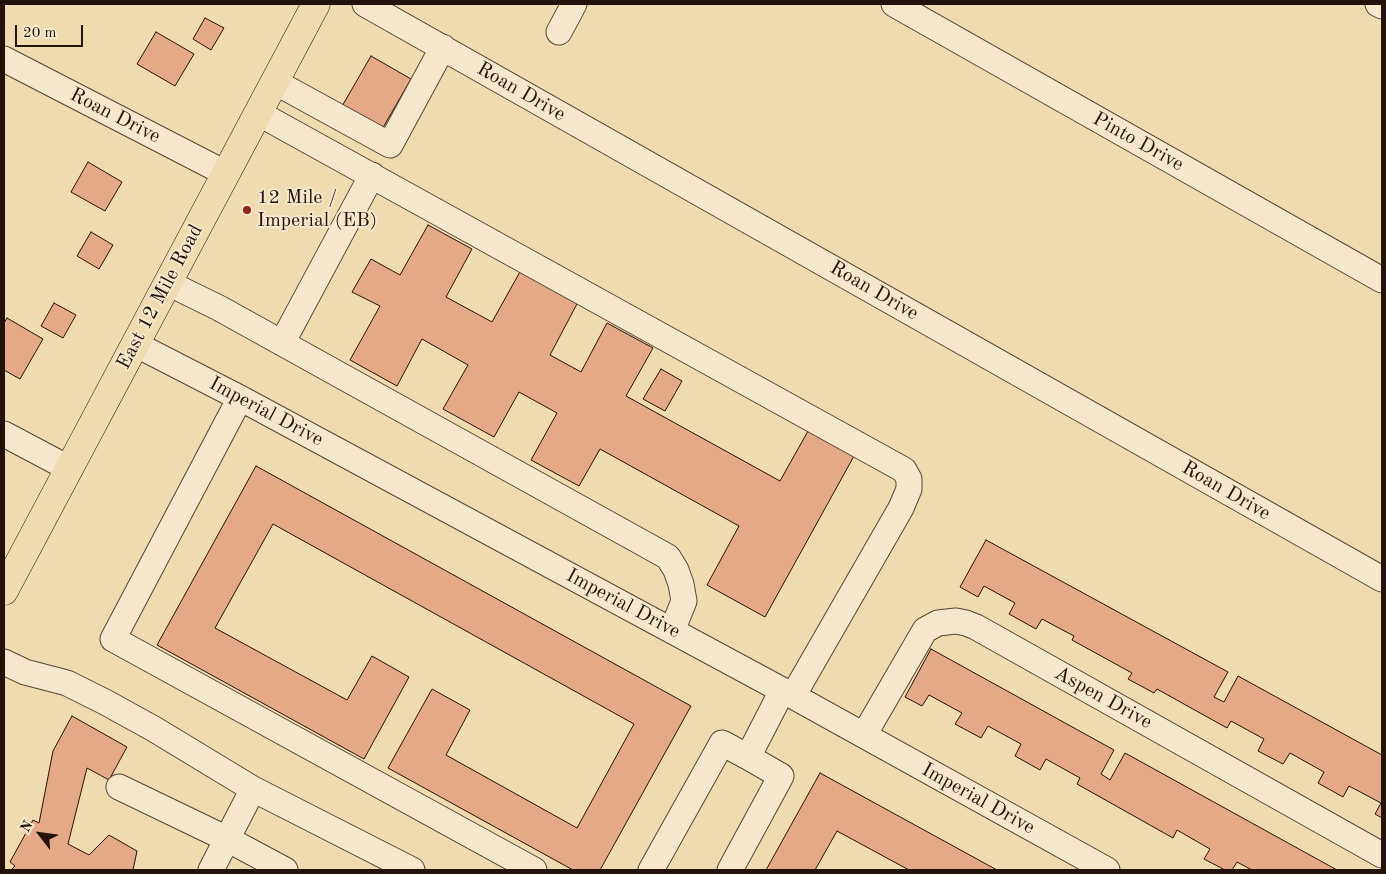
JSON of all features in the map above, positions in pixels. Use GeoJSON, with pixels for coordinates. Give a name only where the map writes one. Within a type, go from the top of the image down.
{"type":"FeatureCollection","features":[{"type":"Feature","properties":{"kind":"main road","name":"East 12 Mile Road"},"geometry":{"type":"LineString","coordinates":[[4,591],[316,4]]}},
{"type":"Feature","properties":{"kind":"street","name":"Roan Drive"},"geometry":{"type":"LineString","coordinates":[[365,4],[1382,579]]}},
{"type":"Feature","properties":{"kind":"street"},"geometry":{"type":"LineString","coordinates":[[559,32],[574,4]]}},
{"type":"Feature","properties":{"kind":"street","name":"Pinto Drive"},"geometry":{"type":"LineString","coordinates":[[894,4],[1382,280]]}},
{"type":"Feature","properties":{"kind":"street"},"geometry":{"type":"LineString","coordinates":[[1378,4],[1382,6]]}},
{"type":"Feature","properties":{"kind":"street"},"geometry":{"type":"LineString","coordinates":[[275,82],[390,144],[442,47]]}},
{"type":"Feature","properties":{"kind":"street","name":"Roan Drive"},"geometry":{"type":"LineString","coordinates":[[4,59],[225,173]]}},
{"type":"Feature","properties":{"kind":"street"},"geometry":{"type":"LineString","coordinates":[[258,113],[904,470],[909,480],[909,488],[901,508],[748,757]]}},
{"type":"Feature","properties":{"kind":"street"},"geometry":{"type":"LineString","coordinates":[[282,343],[372,175]]}},
{"type":"Feature","properties":{"kind":"street"},"geometry":{"type":"LineString","coordinates":[[168,283],[282,343],[668,557],[676,570],[684,601],[672,631]]}},
{"type":"Feature","properties":{"kind":"street","name":"Imperial Drive"},"geometry":{"type":"LineString","coordinates":[[135,344],[240,398],[672,631],[1107,870]]}},
{"type":"Feature","properties":{"kind":"street"},"geometry":{"type":"LineString","coordinates":[[240,398],[113,639],[534,870]]}},
{"type":"Feature","properties":{"kind":"street"},"geometry":{"type":"LineString","coordinates":[[4,434],[70,468]]}},
{"type":"Feature","properties":{"kind":"street","name":"Aspen Drive"},"geometry":{"type":"LineString","coordinates":[[864,735],[925,630],[938,623],[961,622],[976,627],[1382,855]]}},
{"type":"Feature","properties":{"kind":"street"},"geometry":{"type":"LineString","coordinates":[[4,662],[25,672],[67,683],[105,702],[253,788],[412,870]]}},
{"type":"Feature","properties":{"kind":"street"},"geometry":{"type":"LineString","coordinates":[[651,870],[722,743],[781,776],[730,870]]}},
{"type":"Feature","properties":{"kind":"street"},"geometry":{"type":"LineString","coordinates":[[119,787],[285,870]]}},
{"type":"Feature","properties":{"kind":"street"},"geometry":{"type":"LineString","coordinates":[[211,870],[253,788]]}},
{"type":"Feature","properties":{"kind":"building"},"geometry":{"type":"Polygon","coordinates":[[[205,18],[224,28],[211,50],[193,39],[205,18]]]}},
{"type":"Feature","properties":{"kind":"building"},"geometry":{"type":"Polygon","coordinates":[[[156,32],[194,54],[175,86],[137,64],[156,32]]]}},
{"type":"Feature","properties":{"kind":"building"},"geometry":{"type":"Polygon","coordinates":[[[371,56],[411,79],[381,131],[341,108],[371,56]]]}},
{"type":"Feature","properties":{"kind":"building"},"geometry":{"type":"Polygon","coordinates":[[[88,162],[122,182],[105,211],[71,192],[88,162]]]}},
{"type":"Feature","properties":{"kind":"building"},"geometry":{"type":"Polygon","coordinates":[[[428,225],[472,249],[446,297],[492,322],[521,270],[578,302],[550,355],[581,372],[607,323],[653,348],[626,396],[780,481],[808,431],[854,456],[765,617],[707,585],[739,526],[600,449],[579,486],[531,460],[557,413],[519,392],[494,437],[443,409],[468,365],[422,339],[397,386],[350,360],[380,306],[352,292],[371,259],[400,275],[428,225]]]}},
{"type":"Feature","properties":{"kind":"building"},"geometry":{"type":"Polygon","coordinates":[[[91,232],[113,245],[99,269],[77,256],[91,232]]]}},
{"type":"Feature","properties":{"kind":"building"},"geometry":{"type":"Polygon","coordinates":[[[54,303],[76,315],[63,338],[41,326],[54,303]]]}},
{"type":"Feature","properties":{"kind":"building"},"geometry":{"type":"Polygon","coordinates":[[[7,318],[43,339],[20,379],[4,370],[4,323],[7,318]]]}},
{"type":"Feature","properties":{"kind":"building"},"geometry":{"type":"Polygon","coordinates":[[[661,369],[682,381],[665,411],[643,399],[661,369]]]}},
{"type":"Feature","properties":{"kind":"building"},"geometry":{"type":"Polygon","coordinates":[[[256,466],[691,706],[600,870],[573,870],[388,768],[432,689],[470,710],[446,755],[577,828],[634,724],[273,524],[215,628],[347,700],[372,656],[409,677],[364,759],[157,645],[256,466]]]}},
{"type":"Feature","properties":{"kind":"building"},"geometry":{"type":"Polygon","coordinates":[[[986,540],[1228,672],[1214,697],[1224,702],[1238,676],[1382,755],[1382,818],[1375,814],[1381,803],[1349,786],[1343,797],[1318,783],[1324,772],[1290,753],[1283,764],[1258,751],[1264,739],[1231,721],[1227,728],[1157,689],[1154,693],[1128,679],[1132,673],[1072,640],[1074,636],[1042,619],[1036,629],[1009,614],[1015,603],[984,586],[978,597],[960,587],[986,540]]]}},
{"type":"Feature","properties":{"kind":"building"},"geometry":{"type":"Polygon","coordinates":[[[931,649],[1114,750],[1101,774],[1110,780],[1125,753],[1337,870],[1252,870],[1237,862],[1232,870],[1225,870],[1204,859],[1210,849],[1177,830],[1173,838],[1077,784],[1080,778],[1046,759],[1040,770],[1015,756],[1021,744],[988,726],[981,738],[955,724],[962,713],[929,695],[922,706],[905,697],[931,649]]]}},
{"type":"Feature","properties":{"kind":"building"},"geometry":{"type":"Polygon","coordinates":[[[72,716],[127,747],[109,780],[87,768],[68,844],[89,855],[109,835],[137,851],[133,870],[11,870],[15,866],[10,862],[33,820],[39,823],[53,751],[72,716]]]}},
{"type":"Feature","properties":{"kind":"building"},"geometry":{"type":"Polygon","coordinates":[[[820,773],[997,870],[909,870],[837,831],[815,870],[766,870],[820,773]]]}},
{"type":"Feature","properties":{"kind":"place","name":"12 Mile / Imperial (EB)"},"geometry":{"type":"Point","coordinates":[247,210]}}]}
